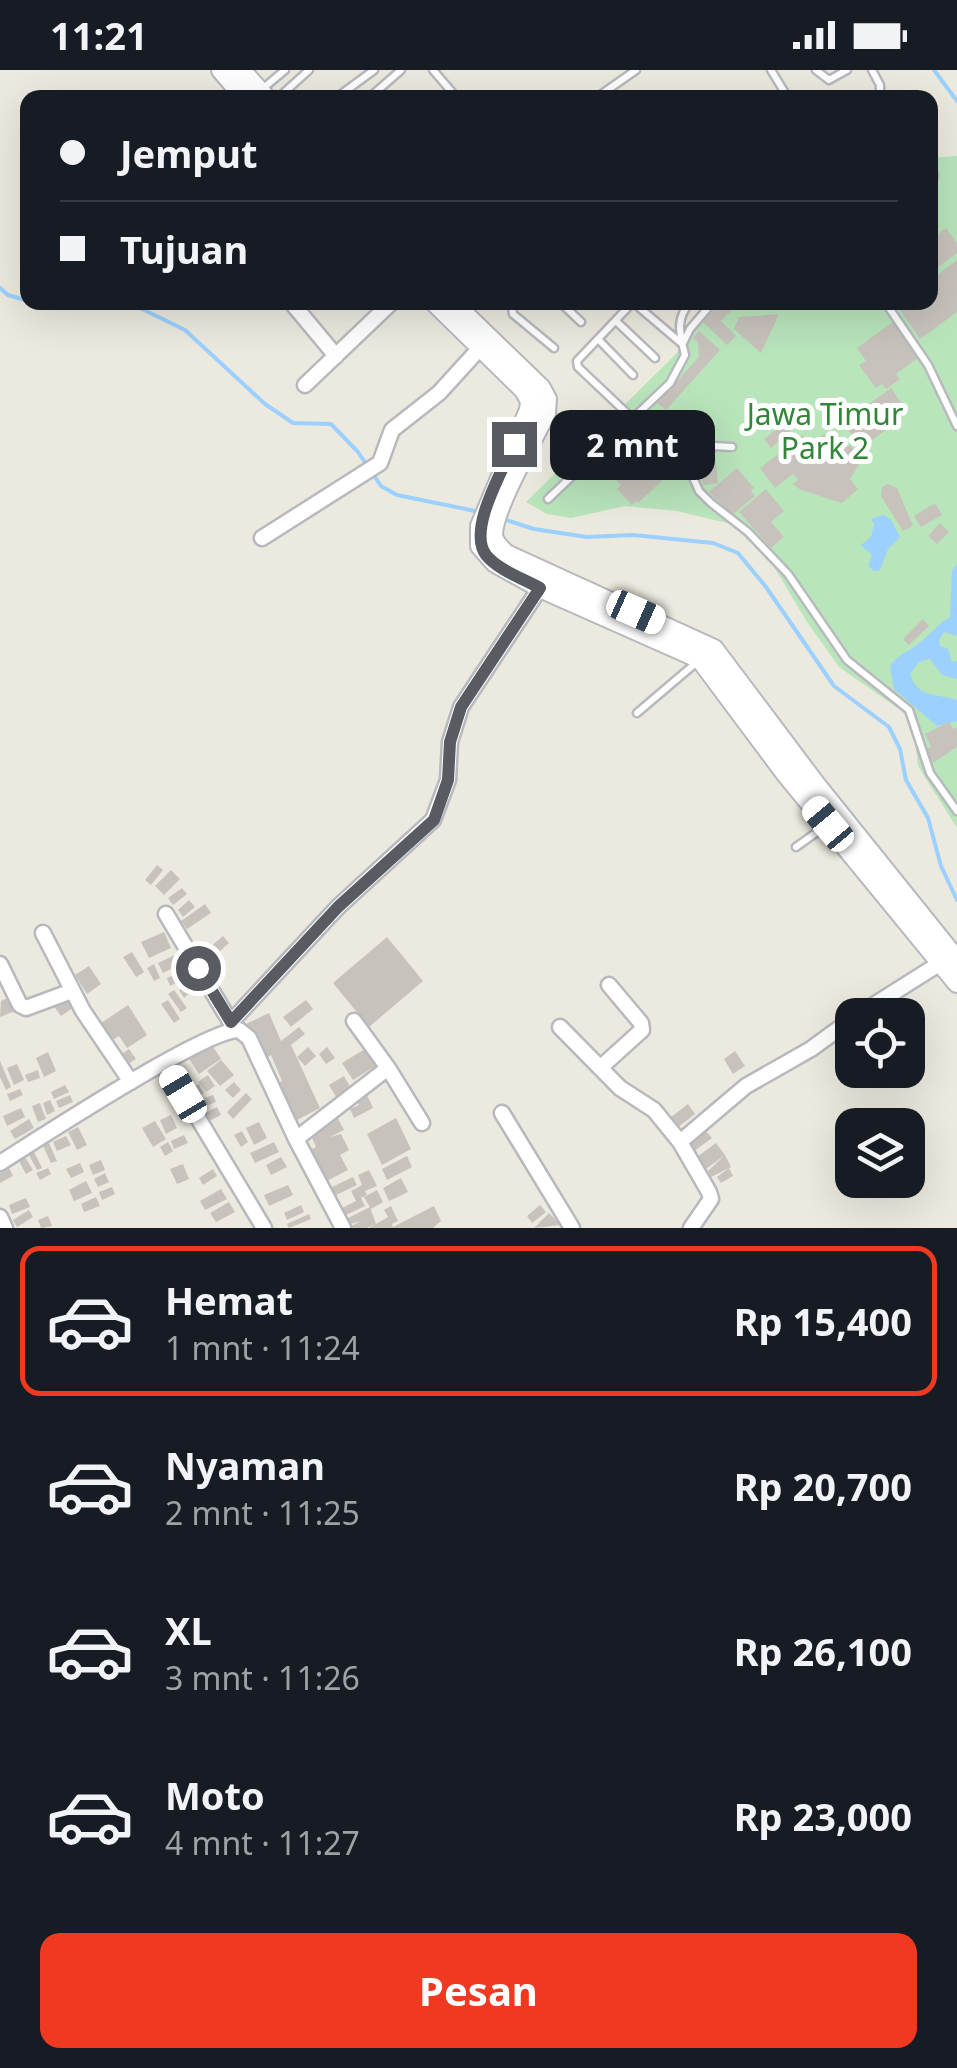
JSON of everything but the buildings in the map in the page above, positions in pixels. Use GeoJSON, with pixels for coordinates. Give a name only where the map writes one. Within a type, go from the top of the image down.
{"type":"FeatureCollection","features":[{"type":"Feature","properties":{"kind":"street"},"geometry":{"type":"LineString","coordinates":[[220,70],[251,90]]}},
{"type":"Feature","properties":{"kind":"street"},"geometry":{"type":"LineString","coordinates":[[297,310],[336,356]]}},
{"type":"Feature","properties":{"kind":"street"},"geometry":{"type":"LineString","coordinates":[[305,385],[384,310]]}},
{"type":"Feature","properties":{"kind":"street"},"geometry":{"type":"LineString","coordinates":[[442,310],[524,390],[530,406],[480,546],[490,560],[540,588],[704,651],[785,773],[828,824],[865,855]]}},
{"type":"Feature","properties":{"kind":"street"},"geometry":{"type":"LineString","coordinates":[[460,310],[541,388],[547,400],[546,413],[496,503]]}},
{"type":"Feature","properties":{"kind":"street"},"geometry":{"type":"LineString","coordinates":[[262,538],[384,458],[392,430],[439,393],[480,348]]}},
{"type":"Feature","properties":{"kind":"street"},"geometry":{"type":"LineString","coordinates":[[487,530],[506,554],[724,661],[882,878],[949,961],[957,984]]}},
{"type":"Feature","properties":{"kind":"street"},"geometry":{"type":"LineString","coordinates":[[0,1163],[131,1082],[233,1026],[338,907],[434,820],[448,780],[450,742],[461,707],[540,588]]}},
{"type":"Feature","properties":{"kind":"street"},"geometry":{"type":"LineString","coordinates":[[166,914],[233,1026],[249,1038],[296,1139],[344,1228]]}},
{"type":"Feature","properties":{"kind":"street"},"geometry":{"type":"LineString","coordinates":[[42,933],[72,991],[131,1082]]}},
{"type":"Feature","properties":{"kind":"street"},"geometry":{"type":"LineString","coordinates":[[887,998],[949,961]]}},
{"type":"Feature","properties":{"kind":"street"},"geometry":{"type":"LineString","coordinates":[[0,964],[20,1004],[26,1008],[72,991]]}},
{"type":"Feature","properties":{"kind":"street"},"geometry":{"type":"LineString","coordinates":[[600,1068],[642,1030],[609,985]]}},
{"type":"Feature","properties":{"kind":"street"},"geometry":{"type":"LineString","coordinates":[[354,1020],[422,1124]]}},
{"type":"Feature","properties":{"kind":"street"},"geometry":{"type":"LineString","coordinates":[[560,1027],[620,1088],[654,1110],[680,1142],[710,1192],[711,1200],[691,1228]]}},
{"type":"Feature","properties":{"kind":"street"},"geometry":{"type":"LineString","coordinates":[[680,1142],[746,1086],[835,1032]]}},
{"type":"Feature","properties":{"kind":"street"},"geometry":{"type":"LineString","coordinates":[[165,1064],[264,1228]]}},
{"type":"Feature","properties":{"kind":"street"},"geometry":{"type":"LineString","coordinates":[[296,1139],[388,1068]]}},
{"type":"Feature","properties":{"kind":"street"},"geometry":{"type":"LineString","coordinates":[[502,1113],[572,1228]]}},
{"type":"Feature","properties":{"kind":"street"},"geometry":{"type":"LineString","coordinates":[[0,1218],[5,1228]]}},
{"type":"Feature","properties":{"kind":"lane"},"geometry":{"type":"LineString","coordinates":[[270,70],[276,78]]}},
{"type":"Feature","properties":{"kind":"lane"},"geometry":{"type":"LineString","coordinates":[[265,90],[285,70]]}},
{"type":"Feature","properties":{"kind":"lane"},"geometry":{"type":"LineString","coordinates":[[292,90],[309,70]]}},
{"type":"Feature","properties":{"kind":"lane"},"geometry":{"type":"LineString","coordinates":[[347,90],[374,70]]}},
{"type":"Feature","properties":{"kind":"lane"},"geometry":{"type":"LineString","coordinates":[[378,90],[400,70]]}},
{"type":"Feature","properties":{"kind":"lane"},"geometry":{"type":"LineString","coordinates":[[433,70],[450,90]]}},
{"type":"Feature","properties":{"kind":"lane"},"geometry":{"type":"LineString","coordinates":[[607,90],[636,70]]}},
{"type":"Feature","properties":{"kind":"lane"},"geometry":{"type":"LineString","coordinates":[[816,70],[829,80],[847,70]]}},
{"type":"Feature","properties":{"kind":"lane"},"geometry":{"type":"LineString","coordinates":[[513,310],[554,348]]}},
{"type":"Feature","properties":{"kind":"lane"},"geometry":{"type":"LineString","coordinates":[[568,310],[581,322]]}},
{"type":"Feature","properties":{"kind":"lane"},"geometry":{"type":"LineString","coordinates":[[626,310],[576,361],[578,367],[692,474],[711,503],[748,532],[788,574],[847,660],[909,710],[930,773],[957,811]]}},
{"type":"Feature","properties":{"kind":"lane"},"geometry":{"type":"LineString","coordinates":[[643,310],[682,344]]}},
{"type":"Feature","properties":{"kind":"lane"},"geometry":{"type":"LineString","coordinates":[[548,499],[670,383],[685,354],[678,326],[686,310]]}},
{"type":"Feature","properties":{"kind":"lane"},"geometry":{"type":"LineString","coordinates":[[682,344],[706,310]]}},
{"type":"Feature","properties":{"kind":"lane"},"geometry":{"type":"LineString","coordinates":[[890,310],[928,365],[957,426]]}},
{"type":"Feature","properties":{"kind":"lane"},"geometry":{"type":"LineString","coordinates":[[616,321],[655,358]]}},
{"type":"Feature","properties":{"kind":"lane"},"geometry":{"type":"LineString","coordinates":[[598,339],[633,375]]}},
{"type":"Feature","properties":{"kind":"lane"},"geometry":{"type":"LineString","coordinates":[[590,461],[605,474],[614,471],[624,458],[612,441]]}},
{"type":"Feature","properties":{"kind":"lane"},"geometry":{"type":"LineString","coordinates":[[692,474],[713,446],[732,447]]}},
{"type":"Feature","properties":{"kind":"lane"},"geometry":{"type":"LineString","coordinates":[[637,712],[704,651]]}},
{"type":"Feature","properties":{"kind":"lane"},"geometry":{"type":"LineString","coordinates":[[796,847],[828,824]]}},
{"type":"Feature","properties":{"kind":"green space","name":"Jawa Timur Park 2"},"geometry":{"type":"Polygon","coordinates":[[[957,156],[957,828],[918,766],[909,716],[839,667],[770,560],[731,524],[677,511],[625,506],[571,518],[547,514],[526,502],[674,356],[704,321],[697,313],[701,310],[938,310],[938,157],[957,156]]]}},
{"type":"Feature","properties":{"kind":"water"},"geometry":{"type":"Polygon","coordinates":[[[883,515],[891,520],[900,537],[888,549],[880,570],[874,571],[868,566],[872,555],[861,545],[871,537],[871,519],[883,515]]]}},
{"type":"Feature","properties":{"kind":"water"},"geometry":{"type":"Polygon","coordinates":[[[957,564],[957,636],[944,632],[939,640],[940,646],[948,649],[952,662],[957,661],[957,679],[942,675],[930,659],[919,662],[910,674],[923,691],[957,700],[957,721],[937,726],[894,689],[890,666],[950,617],[952,571],[957,564]]]}},
{"type":"Feature","properties":{"kind":"waterway"},"geometry":{"type":"LineString","coordinates":[[934,70],[957,101]]}},
{"type":"Feature","properties":{"kind":"waterway"},"geometry":{"type":"LineString","coordinates":[[0,288],[20,299]]}},
{"type":"Feature","properties":{"kind":"waterway"},"geometry":{"type":"LineString","coordinates":[[144,310],[185,330],[265,404],[293,423],[331,424],[358,452],[381,486],[397,495],[480,512]]}},
{"type":"Feature","properties":{"kind":"waterway"},"geometry":{"type":"LineString","coordinates":[[503,519],[534,529],[587,537],[633,535],[713,543],[738,553],[834,686],[889,727],[900,749],[906,780],[928,818],[941,866],[957,900]]}},
{"type":"Feature","properties":{"kind":"route"},"geometry":{"type":"LineString","coordinates":[[198,968],[231,1022],[338,907],[434,820],[448,780],[450,742],[461,707],[540,588],[490,560],[480,546],[480,526],[514,444]]}}]}
